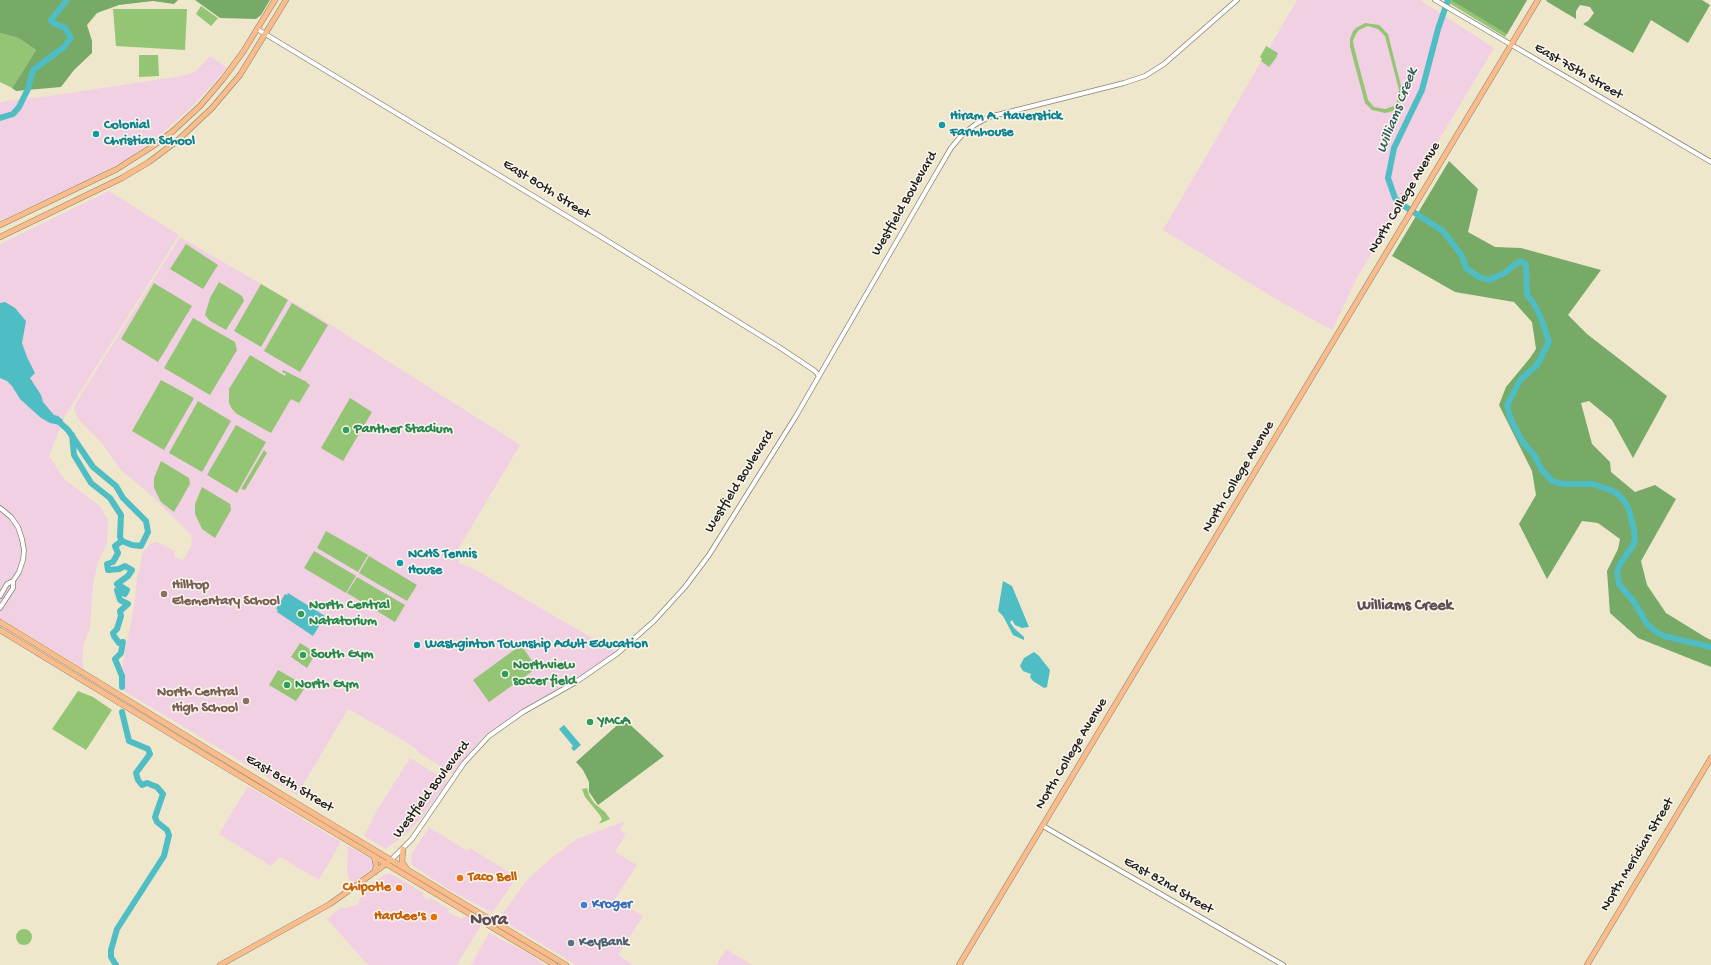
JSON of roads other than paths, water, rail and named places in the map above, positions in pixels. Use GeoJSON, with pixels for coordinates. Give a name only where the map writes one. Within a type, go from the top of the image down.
{"type":"FeatureCollection","features":[{"type":"Feature","properties":{"kind":"main road"},"geometry":{"type":"LineString","coordinates":[[0,225],[104,176],[132,160],[157,143],[188,117],[212,93],[232,69],[276,0]]}},
{"type":"Feature","properties":{"kind":"main road"},"geometry":{"type":"LineString","coordinates":[[0,237],[111,184],[145,165],[173,145],[206,115],[229,89],[251,60],[286,0]]}},
{"type":"Feature","properties":{"kind":"main road","name":"North College Avenue"},"geometry":{"type":"LineString","coordinates":[[959,965],[1538,0]]}},
{"type":"Feature","properties":{"kind":"main road","name":"East 86th Street"},"geometry":{"type":"LineString","coordinates":[[0,622],[566,965]]}},
{"type":"Feature","properties":{"kind":"main road","name":"East 86th Street"},"geometry":{"type":"LineString","coordinates":[[0,630],[554,965]]}},
{"type":"Feature","properties":{"kind":"main road","name":"North Meridian Street"},"geometry":{"type":"LineString","coordinates":[[1586,965],[1711,758]]}},
{"type":"Feature","properties":{"kind":"main road"},"geometry":{"type":"LineString","coordinates":[[403,849],[401,855],[402,862],[406,869]]}},
{"type":"Feature","properties":{"kind":"main road"},"geometry":{"type":"LineString","coordinates":[[374,856],[376,865],[375,872]]}},
{"type":"Feature","properties":{"kind":"main road","name":"Westfield Boulevard"},"geometry":{"type":"LineString","coordinates":[[220,965],[316,913],[347,893],[391,860]]}},
{"type":"Feature","properties":{"kind":"street","name":"Westfield Boulevard"},"geometry":{"type":"LineString","coordinates":[[391,860],[412,839],[464,763],[489,736],[510,720],[599,667],[635,638],[676,597],[709,555],[819,376],[951,148],[965,131],[989,117],[1124,83],[1145,76],[1164,64],[1237,0]]}},
{"type":"Feature","properties":{"kind":"street","name":"East 75th Street"},"geometry":{"type":"LineString","coordinates":[[1435,0],[1711,162]]}},
{"type":"Feature","properties":{"kind":"street","name":"East 80th Street"},"geometry":{"type":"LineString","coordinates":[[257,29],[586,228],[779,347],[815,371],[819,376]]}},
{"type":"Feature","properties":{"kind":"street"},"geometry":{"type":"LineString","coordinates":[[0,508],[9,515],[16,524],[23,542],[24,553],[22,564],[13,581],[13,588],[0,608]]}},
{"type":"Feature","properties":{"kind":"street"},"geometry":{"type":"LineString","coordinates":[[0,596],[7,584],[13,581]]}},
{"type":"Feature","properties":{"kind":"street","name":"East 82nd Street"},"geometry":{"type":"LineString","coordinates":[[1043,826],[1283,965]]}},
{"type":"Feature","properties":{"kind":"water"},"geometry":{"type":"Polygon","coordinates":[[[5,302],[15,308],[26,321],[22,343],[35,373],[30,378],[41,395],[43,402],[54,415],[63,420],[60,425],[50,423],[41,418],[20,399],[7,381],[0,378],[0,303],[5,302]]]}},
{"type":"Feature","properties":{"kind":"water"},"geometry":{"type":"Polygon","coordinates":[[[1003,581],[1012,586],[1029,627],[1022,628],[1015,625],[1012,620],[1010,622],[1024,637],[1024,640],[1013,635],[1003,616],[998,611],[1003,581]]]}},
{"type":"Feature","properties":{"kind":"water","name":"North Central Natatorium"},"geometry":{"type":"Polygon","coordinates":[[[288,593],[325,616],[313,636],[277,612],[278,610],[276,609],[285,594],[287,595],[288,593]]]}},
{"type":"Feature","properties":{"kind":"water"},"geometry":{"type":"Polygon","coordinates":[[[1034,652],[1050,670],[1047,687],[1044,688],[1033,681],[1030,677],[1031,674],[1023,671],[1020,666],[1024,658],[1034,652]]]}},
{"type":"Feature","properties":{"kind":"water"},"geometry":{"type":"Polygon","coordinates":[[[564,725],[581,745],[574,751],[571,748],[573,746],[559,729],[564,725]]]}},
{"type":"Feature","properties":{"kind":"waterway"},"geometry":{"type":"LineString","coordinates":[[0,118],[13,114],[19,107],[28,89],[33,70],[64,47],[71,38],[65,28],[53,23],[51,20],[67,0]]}},
{"type":"Feature","properties":{"kind":"waterway","name":"Williams Creek"},"geometry":{"type":"LineString","coordinates":[[1448,0],[1438,29],[1422,90],[1394,148],[1388,178],[1395,198],[1401,204],[1443,231],[1462,256],[1466,268],[1479,277],[1489,280],[1505,273],[1521,261],[1526,265],[1527,295],[1534,304],[1541,318],[1549,342],[1537,365],[1520,380],[1507,405],[1511,420],[1522,441],[1534,455],[1542,470],[1552,481],[1563,484],[1593,484],[1613,491],[1621,497],[1628,507],[1635,540],[1620,564],[1617,572],[1619,584],[1634,602],[1647,624],[1664,636],[1711,647]]}},
{"type":"Feature","properties":{"kind":"waterway"},"geometry":{"type":"LineString","coordinates":[[56,419],[68,430],[93,467],[116,486],[123,498],[146,521],[148,532],[141,546],[132,545],[122,541],[115,546],[118,553],[113,562],[107,564],[108,570],[119,569],[125,566],[132,570],[128,576],[117,584],[127,590],[125,594],[117,590],[120,600],[128,604],[120,611],[121,616],[117,629],[113,633],[119,643],[123,642],[121,653],[115,659],[122,676],[122,687]]}},
{"type":"Feature","properties":{"kind":"waterway"},"geometry":{"type":"LineString","coordinates":[[72,435],[74,455],[91,483],[110,498],[121,515],[120,537],[122,541]]}},
{"type":"Feature","properties":{"kind":"waterway"},"geometry":{"type":"LineString","coordinates":[[116,965],[111,957],[111,950],[117,929],[164,856],[169,835],[167,830],[157,822],[155,817],[163,794],[157,787],[147,783],[142,785],[138,780],[136,773],[150,754],[148,749],[129,741],[122,712]]}},
{"type":"Feature","properties":{"kind":"place","name":"Hiram A. Haverstick Farmhouse"},"geometry":{"type":"Point","coordinates":[942,125]}},
{"type":"Feature","properties":{"kind":"place","name":"Colonial Christian School"},"geometry":{"type":"Point","coordinates":[96,134]}},
{"type":"Feature","properties":{"kind":"place","name":"Panther Stadium"},"geometry":{"type":"Point","coordinates":[346,430]}},
{"type":"Feature","properties":{"kind":"place","name":"NCHS Tennis House"},"geometry":{"type":"Point","coordinates":[400,563]}},
{"type":"Feature","properties":{"kind":"place","name":"Hilltop Elementary School"},"geometry":{"type":"Point","coordinates":[164,594]}},
{"type":"Feature","properties":{"kind":"place","name":"North Central Natatorium"},"geometry":{"type":"Point","coordinates":[301,614]}},
{"type":"Feature","properties":{"kind":"place","name":"Washginton Township Adult Education"},"geometry":{"type":"Point","coordinates":[417,645]}},
{"type":"Feature","properties":{"kind":"place","name":"South Gym"},"geometry":{"type":"Point","coordinates":[303,655]}},
{"type":"Feature","properties":{"kind":"place","name":"Northview soccer field"},"geometry":{"type":"Point","coordinates":[505,674]}},
{"type":"Feature","properties":{"kind":"place","name":"North Gym"},"geometry":{"type":"Point","coordinates":[287,685]}},
{"type":"Feature","properties":{"kind":"place","name":"North Central High School"},"geometry":{"type":"Point","coordinates":[246,701]}},
{"type":"Feature","properties":{"kind":"place","name":"YMCA"},"geometry":{"type":"Point","coordinates":[590,722]}},
{"type":"Feature","properties":{"kind":"place","name":"Taco Bell"},"geometry":{"type":"Point","coordinates":[460,878]}},
{"type":"Feature","properties":{"kind":"place","name":"Chipotle"},"geometry":{"type":"Point","coordinates":[399,888]}},
{"type":"Feature","properties":{"kind":"place","name":"Kroger"},"geometry":{"type":"Point","coordinates":[584,905]}},
{"type":"Feature","properties":{"kind":"place","name":"Hardee's"},"geometry":{"type":"Point","coordinates":[434,917]}},
{"type":"Feature","properties":{"kind":"place","name":"KeyBank"},"geometry":{"type":"Point","coordinates":[571,943]}},
{"type":"Feature","properties":{"kind":"district","name":"Williams Creek"},"geometry":{"type":"Point","coordinates":[1405,607]}},
{"type":"Feature","properties":{"kind":"district","name":"Nora"},"geometry":{"type":"Point","coordinates":[489,921]}}]}
